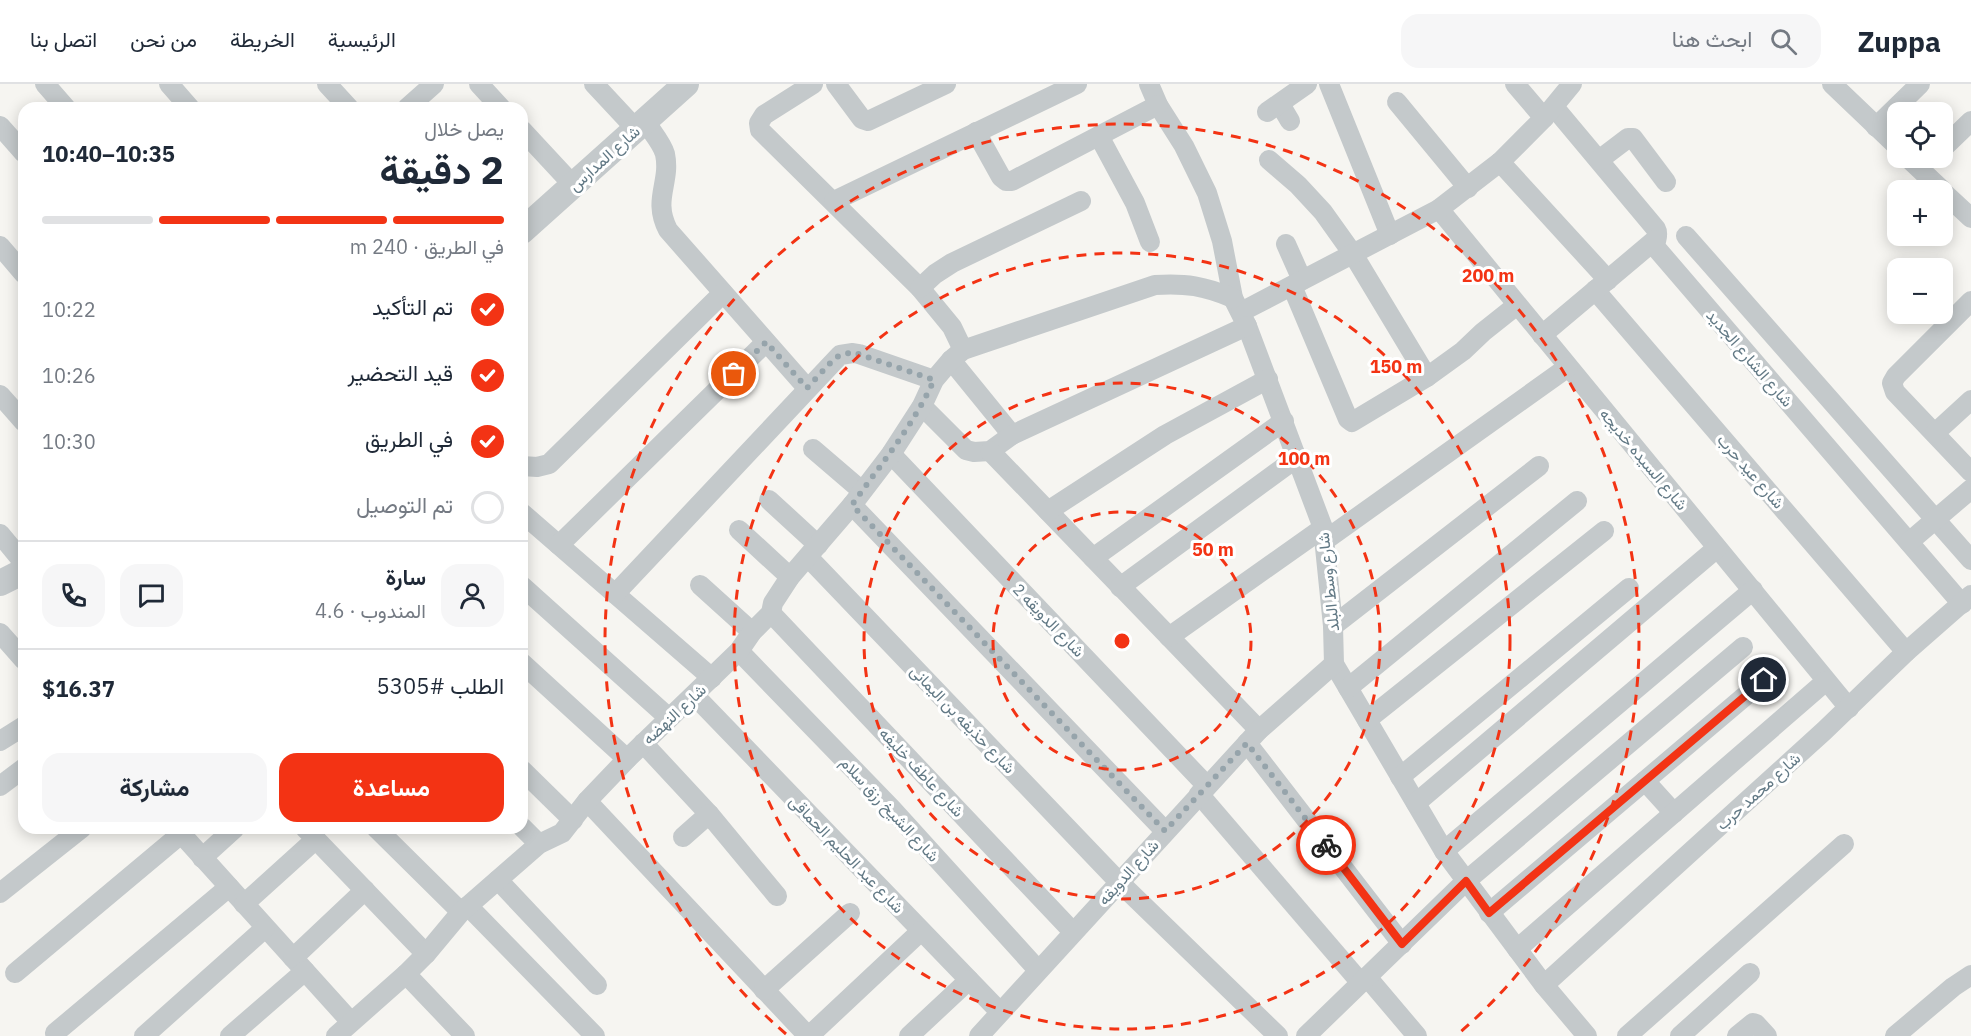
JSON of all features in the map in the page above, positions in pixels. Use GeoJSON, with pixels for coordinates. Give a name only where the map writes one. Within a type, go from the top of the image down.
{"type":"FeatureCollection","features":[{"type":"Feature","properties":{"kind":"street"},"geometry":{"type":"LineString","coordinates":[[45,84],[61,102]]}},
{"type":"Feature","properties":{"kind":"street"},"geometry":{"type":"LineString","coordinates":[[169,84],[185,102]]}},
{"type":"Feature","properties":{"kind":"street"},"geometry":{"type":"LineString","coordinates":[[327,84],[344,102]]}},
{"type":"Feature","properties":{"kind":"street"},"geometry":{"type":"LineString","coordinates":[[479,84],[496,102]]}},
{"type":"Feature","properties":{"kind":"street"},"geometry":{"type":"LineString","coordinates":[[594,84],[640,125],[664,152],[666,167],[660,209],[668,230],[807,388]]}},
{"type":"Feature","properties":{"kind":"street","name":"شارع المدارس"},"geometry":{"type":"LineString","coordinates":[[528,226],[686,84]]}},
{"type":"Feature","properties":{"kind":"street"},"geometry":{"type":"LineString","coordinates":[[813,84],[764,115],[759,123],[760,130],[920,288],[952,327],[957,355],[1012,435]]}},
{"type":"Feature","properties":{"kind":"street"},"geometry":{"type":"LineString","coordinates":[[836,84],[862,119],[868,121],[942,85]]}},
{"type":"Feature","properties":{"kind":"street"},"geometry":{"type":"LineString","coordinates":[[834,201],[1077,84]]}},
{"type":"Feature","properties":{"kind":"street","name":"شارع وسط البلد"},"geometry":{"type":"LineString","coordinates":[[1149,84],[1158,105],[1184,147],[1207,193],[1240,312],[1298,457],[1324,535],[1333,626],[1334,664],[1444,851],[1544,985],[1587,1036]]}},
{"type":"Feature","properties":{"kind":"street"},"geometry":{"type":"LineString","coordinates":[[1290,122],[1273,108],[1306,84]]}},
{"type":"Feature","properties":{"kind":"street","name":"شارع الشارع الجديد"},"geometry":{"type":"LineString","coordinates":[[1515,84],[1599,160],[1656,229],[1657,249],[1909,542],[1966,600]]}},
{"type":"Feature","properties":{"kind":"street"},"geometry":{"type":"LineString","coordinates":[[922,406],[966,450],[990,452],[1012,435],[1240,312],[1439,209],[1500,162],[1549,113],[1572,84]]}},
{"type":"Feature","properties":{"kind":"street"},"geometry":{"type":"LineString","coordinates":[[1832,84],[1887,137]]}},
{"type":"Feature","properties":{"kind":"street"},"geometry":{"type":"LineString","coordinates":[[1876,127],[1920,84]]}},
{"type":"Feature","properties":{"kind":"street"},"geometry":{"type":"LineString","coordinates":[[1335,86],[1389,235]]}},
{"type":"Feature","properties":{"kind":"street"},"geometry":{"type":"LineString","coordinates":[[412,102],[423,87]]}},
{"type":"Feature","properties":{"kind":"street"},"geometry":{"type":"LineString","coordinates":[[1397,102],[1468,188]]}},
{"type":"Feature","properties":{"kind":"street"},"geometry":{"type":"LineString","coordinates":[[976,132],[1001,177],[1009,181],[1015,180],[1158,105]]}},
{"type":"Feature","properties":{"kind":"street"},"geometry":{"type":"LineString","coordinates":[[1953,138],[1971,121]]}},
{"type":"Feature","properties":{"kind":"street"},"geometry":{"type":"LineString","coordinates":[[0,126],[18,146]]}},
{"type":"Feature","properties":{"kind":"street"},"geometry":{"type":"LineString","coordinates":[[528,136],[574,186]]}},
{"type":"Feature","properties":{"kind":"street"},"geometry":{"type":"LineString","coordinates":[[1099,136],[1135,203],[1150,242]]}},
{"type":"Feature","properties":{"kind":"street"},"geometry":{"type":"LineString","coordinates":[[1599,160],[1631,138],[1666,182]]}},
{"type":"Feature","properties":{"kind":"street"},"geometry":{"type":"LineString","coordinates":[[1269,160],[1298,185],[1323,212],[1353,255],[1427,377]]}},
{"type":"Feature","properties":{"kind":"street","name":"شارع عيد حرب"},"geometry":{"type":"LineString","coordinates":[[1500,162],[1906,652]]}},
{"type":"Feature","properties":{"kind":"street"},"geometry":{"type":"LineString","coordinates":[[1953,198],[1967,207]]}},
{"type":"Feature","properties":{"kind":"street"},"geometry":{"type":"LineString","coordinates":[[920,288],[952,263],[1081,201]]}},
{"type":"Feature","properties":{"kind":"street","name":"شارع السيده خديجه"},"geometry":{"type":"LineString","coordinates":[[1439,209],[1849,708]]}},
{"type":"Feature","properties":{"kind":"street"},"geometry":{"type":"LineString","coordinates":[[1686,237],[1971,560]]}},
{"type":"Feature","properties":{"kind":"street"},"geometry":{"type":"LineString","coordinates":[[1542,334],[1655,240]]}},
{"type":"Feature","properties":{"kind":"street"},"geometry":{"type":"LineString","coordinates":[[1286,244],[1297,283],[1349,421],[1356,421],[1427,377],[1463,351],[1517,305]]}},
{"type":"Feature","properties":{"kind":"street"},"geometry":{"type":"LineString","coordinates":[[0,246],[18,267]]}},
{"type":"Feature","properties":{"kind":"street"},"geometry":{"type":"LineString","coordinates":[[957,355],[1155,285],[1182,284],[1208,288],[1240,312]]}},
{"type":"Feature","properties":{"kind":"street"},"geometry":{"type":"LineString","coordinates":[[528,466],[549,464],[723,293]]}},
{"type":"Feature","properties":{"kind":"street"},"geometry":{"type":"LineString","coordinates":[[1971,301],[1896,375],[1892,383],[1895,392],[1971,472]]}},
{"type":"Feature","properties":{"kind":"street"},"geometry":{"type":"LineString","coordinates":[[559,545],[766,342]]}},
{"type":"Feature","properties":{"kind":"street"},"geometry":{"type":"LineString","coordinates":[[615,594],[834,359],[853,352],[934,380]]}},
{"type":"Feature","properties":{"kind":"street","name":"شارع النهضه"},"geometry":{"type":"LineString","coordinates":[[336,1036],[406,974],[465,909],[539,844],[562,833],[587,801],[627,759],[739,651],[771,612],[776,597],[790,577],[891,454],[922,406],[934,380],[957,355]]}},
{"type":"Feature","properties":{"kind":"street"},"geometry":{"type":"LineString","coordinates":[[1169,637],[1324,535],[1568,367]]}},
{"type":"Feature","properties":{"kind":"street"},"geometry":{"type":"LineString","coordinates":[[1048,511],[1165,435],[1268,379]]}},
{"type":"Feature","properties":{"kind":"street"},"geometry":{"type":"LineString","coordinates":[[0,395],[18,415]]}},
{"type":"Feature","properties":{"kind":"street"},"geometry":{"type":"LineString","coordinates":[[1935,433],[1971,400]]}},
{"type":"Feature","properties":{"kind":"street"},"geometry":{"type":"LineString","coordinates":[[1093,558],[1284,421]]}},
{"type":"Feature","properties":{"kind":"street"},"geometry":{"type":"LineString","coordinates":[[813,449],[1165,831]]}},
{"type":"Feature","properties":{"kind":"street"},"geometry":{"type":"LineString","coordinates":[[990,452],[1169,637],[1253,737],[1402,944]]}},
{"type":"Feature","properties":{"kind":"street","name":"شارع الدويقه 2"},"geometry":{"type":"LineString","coordinates":[[891,454],[1203,790],[1364,980],[1417,1036]]}},
{"type":"Feature","properties":{"kind":"street"},"geometry":{"type":"LineString","coordinates":[[1120,587],[1298,457]]}},
{"type":"Feature","properties":{"kind":"street"},"geometry":{"type":"LineString","coordinates":[[1333,626],[1539,465]]}},
{"type":"Feature","properties":{"kind":"street"},"geometry":{"type":"LineString","coordinates":[[1909,542],[1971,489]]}},
{"type":"Feature","properties":{"kind":"street","name":"شارع حذيفه بن اليمانى"},"geometry":{"type":"LineString","coordinates":[[769,500],[813,551],[1119,882],[1278,1036]]}},
{"type":"Feature","properties":{"kind":"street"},"geometry":{"type":"LineString","coordinates":[[1348,688],[1577,501]]}},
{"type":"Feature","properties":{"kind":"street"},"geometry":{"type":"LineString","coordinates":[[528,518],[712,678]]}},
{"type":"Feature","properties":{"kind":"street"},"geometry":{"type":"LineString","coordinates":[[739,530],[790,577]]}},
{"type":"Feature","properties":{"kind":"street"},"geometry":{"type":"LineString","coordinates":[[1367,720],[1604,531]]}},
{"type":"Feature","properties":{"kind":"street"},"geometry":{"type":"LineString","coordinates":[[0,534],[18,556]]}},
{"type":"Feature","properties":{"kind":"street"},"geometry":{"type":"LineString","coordinates":[[1416,803],[1718,548]]}},
{"type":"Feature","properties":{"kind":"street"},"geometry":{"type":"LineString","coordinates":[[0,583],[18,574]]}},
{"type":"Feature","properties":{"kind":"street"},"geometry":{"type":"LineString","coordinates":[[700,585],[753,632]]}},
{"type":"Feature","properties":{"kind":"street"},"geometry":{"type":"LineString","coordinates":[[1400,777],[1629,588]]}},
{"type":"Feature","properties":{"kind":"street"},"geometry":{"type":"LineString","coordinates":[[1444,851],[1753,590]]}},
{"type":"Feature","properties":{"kind":"street"},"geometry":{"type":"LineString","coordinates":[[528,591],[669,718]]}},
{"type":"Feature","properties":{"kind":"street","name":"شارع محمد حرب"},"geometry":{"type":"LineString","coordinates":[[1544,985],[1849,708],[1906,652],[1966,600]]}},
{"type":"Feature","properties":{"kind":"street","name":"شارع عاطف خليفه"},"geometry":{"type":"LineString","coordinates":[[771,612],[1073,932]]}},
{"type":"Feature","properties":{"kind":"street"},"geometry":{"type":"LineString","coordinates":[[0,633],[18,653]]}},
{"type":"Feature","properties":{"kind":"street"},"geometry":{"type":"LineString","coordinates":[[1306,1036],[1466,881],[1743,646]]}},
{"type":"Feature","properties":{"kind":"street","name":"شارع الشيخ رزق سلام"},"geometry":{"type":"LineString","coordinates":[[739,651],[892,810],[1038,970]]}},
{"type":"Feature","properties":{"kind":"street","name":"شارع الدويقه"},"geometry":{"type":"LineString","coordinates":[[979,1036],[1253,737],[1334,664]]}},
{"type":"Feature","properties":{"kind":"street"},"geometry":{"type":"LineString","coordinates":[[528,668],[627,759]]}},
{"type":"Feature","properties":{"kind":"street"},"geometry":{"type":"LineString","coordinates":[[1489,913],[1764,680]]}},
{"type":"Feature","properties":{"kind":"street"},"geometry":{"type":"LineString","coordinates":[[1517,949],[1826,681]]}},
{"type":"Feature","properties":{"kind":"street","name":"شارع عبد الحليم الحماقى"},"geometry":{"type":"LineString","coordinates":[[693,695],[1000,1012]]}},
{"type":"Feature","properties":{"kind":"street"},"geometry":{"type":"LineString","coordinates":[[0,741],[18,730]]}},
{"type":"Feature","properties":{"kind":"street"},"geometry":{"type":"LineString","coordinates":[[643,743],[709,814],[777,896]]}},
{"type":"Feature","properties":{"kind":"street"},"geometry":{"type":"LineString","coordinates":[[0,786],[18,772]]}},
{"type":"Feature","properties":{"kind":"street"},"geometry":{"type":"LineString","coordinates":[[528,776],[573,820]]}},
{"type":"Feature","properties":{"kind":"street"},"geometry":{"type":"LineString","coordinates":[[1645,781],[1674,813]]}},
{"type":"Feature","properties":{"kind":"street"},"geometry":{"type":"LineString","coordinates":[[587,801],[808,1036],[921,931]]}},
{"type":"Feature","properties":{"kind":"street"},"geometry":{"type":"LineString","coordinates":[[682,837],[709,814]]}},
{"type":"Feature","properties":{"kind":"street"},"geometry":{"type":"LineString","coordinates":[[528,833],[539,844]]}},
{"type":"Feature","properties":{"kind":"street"},"geometry":{"type":"LineString","coordinates":[[0,893],[74,834]]}},
{"type":"Feature","properties":{"kind":"street"},"geometry":{"type":"LineString","coordinates":[[15,973],[175,834]]}},
{"type":"Feature","properties":{"kind":"street"},"geometry":{"type":"LineString","coordinates":[[181,834],[351,1022]]}},
{"type":"Feature","properties":{"kind":"street"},"geometry":{"type":"LineString","coordinates":[[202,858],[228,834]]}},
{"type":"Feature","properties":{"kind":"street"},"geometry":{"type":"LineString","coordinates":[[244,903],[311,834],[426,954]]}},
{"type":"Feature","properties":{"kind":"street"},"geometry":{"type":"LineString","coordinates":[[383,834],[465,909],[595,1036]]}},
{"type":"Feature","properties":{"kind":"street"},"geometry":{"type":"LineString","coordinates":[[1627,1036],[1844,844]]}},
{"type":"Feature","properties":{"kind":"street"},"geometry":{"type":"LineString","coordinates":[[498,880],[597,985]]}},
{"type":"Feature","properties":{"kind":"street"},"geometry":{"type":"LineString","coordinates":[[56,1033],[229,887]]}},
{"type":"Feature","properties":{"kind":"street"},"geometry":{"type":"LineString","coordinates":[[230,1036],[365,890]]}},
{"type":"Feature","properties":{"kind":"street"},"geometry":{"type":"LineString","coordinates":[[764,990],[850,913]]}},
{"type":"Feature","properties":{"kind":"street"},"geometry":{"type":"LineString","coordinates":[[144,1036],[266,928]]}},
{"type":"Feature","properties":{"kind":"street"},"geometry":{"type":"LineString","coordinates":[[1680,1036],[1750,973]]}},
{"type":"Feature","properties":{"kind":"street"},"geometry":{"type":"LineString","coordinates":[[406,974],[465,1036]]}},
{"type":"Feature","properties":{"kind":"street"},"geometry":{"type":"LineString","coordinates":[[1894,1036],[1971,975]]}},
{"type":"Feature","properties":{"kind":"street"},"geometry":{"type":"LineString","coordinates":[[909,1036],[969,980]]}},
{"type":"Feature","properties":{"kind":"street"},"geometry":{"type":"LineString","coordinates":[[1737,1036],[1751,1024],[1762,1030]]}},
{"type":"Feature","properties":{"kind":"way so far"},"geometry":{"type":"LineString","coordinates":[[734,374],[766,342],[807,388],[834,359],[853,352],[934,380],[922,406],[891,454],[852,505],[1165,831],[1247,743],[1326,845]]}},
{"type":"Feature","properties":{"kind":"route"},"geometry":{"type":"LineString","coordinates":[[1326,845],[1402,944],[1466,881],[1489,913],[1764,680]]}}]}
